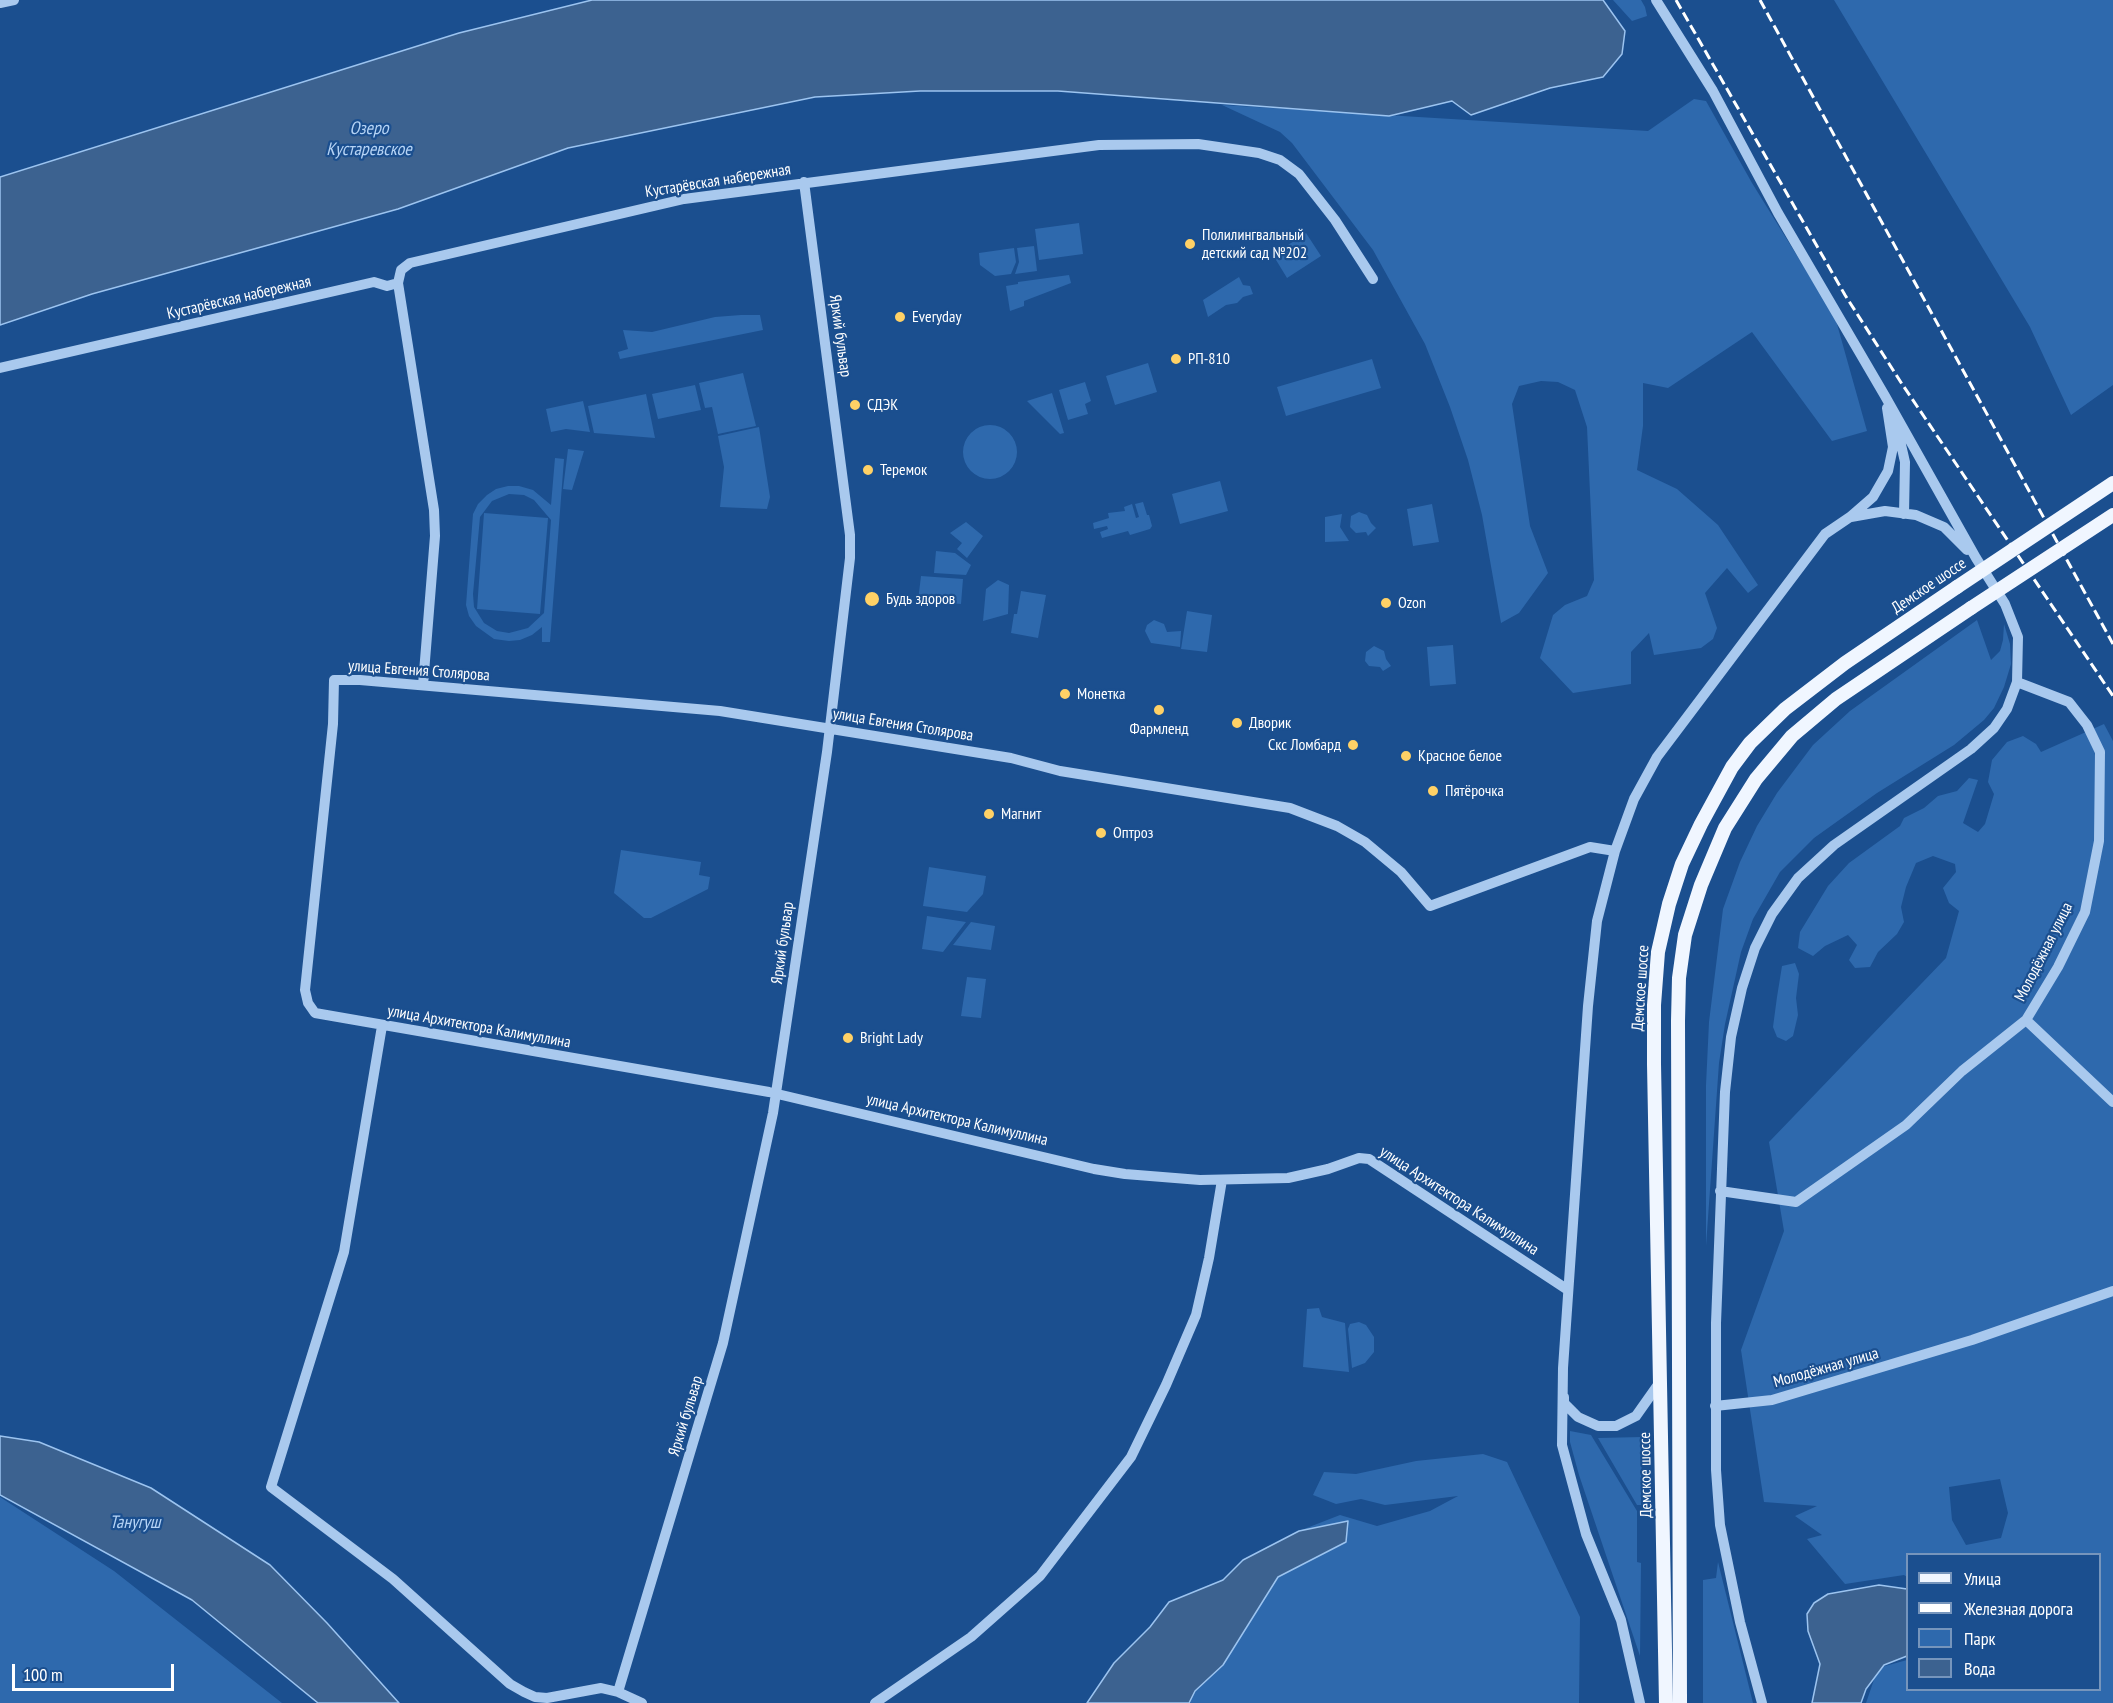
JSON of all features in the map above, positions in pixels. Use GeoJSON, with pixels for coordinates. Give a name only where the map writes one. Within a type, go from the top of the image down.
{"type":"FeatureCollection","features":[{"type":"Feature","properties":{"kind":"main road","name":"Демское шоссе"},"geometry":{"type":"LineString","coordinates":[[1666,1703],[1654,1005],[1658,952],[1669,904],[1682,864],[1727,777],[1750,743],[1785,709],[1845,663],[2113,483]]}},
{"type":"Feature","properties":{"kind":"main road","name":"Демское шоссе"},"geometry":{"type":"LineString","coordinates":[[1680,1703],[1679,978],[1686,935],[1701,885],[1725,828],[1756,779],[1792,736],[1836,699],[2113,515]]}},
{"type":"Feature","properties":{"kind":"street"},"geometry":{"type":"LineString","coordinates":[[0,3],[14,0]]}},
{"type":"Feature","properties":{"kind":"street"},"geometry":{"type":"LineString","coordinates":[[1656,0],[1713,91],[1778,213],[1976,558],[2005,604],[2018,637],[2016,682],[2007,709],[1994,728],[1971,749],[1834,844],[1798,878],[1772,914],[1755,948],[1742,988],[1731,1037],[1725,1092],[1720,1191],[1715,1406],[1716,1470],[1720,1525],[1740,1622],[1762,1703]]}},
{"type":"Feature","properties":{"kind":"street","name":"Кустарёвская набережная"},"geometry":{"type":"LineString","coordinates":[[0,368],[374,282],[387,286],[398,283],[401,270],[410,263],[679,200],[1099,145],[1198,144],[1259,153],[1285,163],[1304,179],[1339,225],[1372,279]]}},
{"type":"Feature","properties":{"kind":"street","name":"Яркий бульвар"},"geometry":{"type":"LineString","coordinates":[[618,1692],[723,1343],[776,1093],[830,729],[850,558],[850,524],[804,182]]}},
{"type":"Feature","properties":{"kind":"street"},"geometry":{"type":"LineString","coordinates":[[398,283],[434,510],[435,536],[423,685]]}},
{"type":"Feature","properties":{"kind":"street"},"geometry":{"type":"LineString","coordinates":[[1885,396],[1896,423],[1905,462],[1904,513]]}},
{"type":"Feature","properties":{"kind":"street"},"geometry":{"type":"LineString","coordinates":[[1640,1703],[1621,1620],[1586,1534],[1562,1445],[1563,1368],[1592,957],[1604,888],[1634,799],[1657,756],[1744,643],[1803,561],[1825,534],[1850,518],[1873,497],[1888,471],[1893,447],[1885,396]]}},
{"type":"Feature","properties":{"kind":"street"},"geometry":{"type":"LineString","coordinates":[[1850,518],[1886,511],[1916,515],[1944,527],[1976,558]]}},
{"type":"Feature","properties":{"kind":"street","name":"улица Евгения Столярова"},"geometry":{"type":"LineString","coordinates":[[308,1004],[305,990],[333,724],[334,680],[423,685],[720,711],[1017,759],[1060,771],[1290,808],[1337,826],[1376,850],[1410,882],[1430,906],[1590,847],[1615,851]]}},
{"type":"Feature","properties":{"kind":"street","name":"Молодёжная улица"},"geometry":{"type":"LineString","coordinates":[[1720,1191],[1796,1202],[1906,1125],[1962,1071],[2026,1020],[2058,967],[2085,912],[2099,841],[2100,752],[2087,725],[2069,702],[2016,682]]}},
{"type":"Feature","properties":{"kind":"street","name":"улица Архитектора Калимуллина"},"geometry":{"type":"LineString","coordinates":[[308,1004],[313,1011],[321,1015],[776,1093],[1094,1169],[1164,1178],[1222,1180],[1288,1178],[1318,1172],[1359,1158],[1369,1159],[1568,1290]]}},
{"type":"Feature","properties":{"kind":"street"},"geometry":{"type":"LineString","coordinates":[[2026,1020],[2113,1102]]}},
{"type":"Feature","properties":{"kind":"street"},"geometry":{"type":"LineString","coordinates":[[382,1026],[344,1252],[271,1487],[393,1580],[510,1684],[535,1697],[547,1698],[601,1688],[618,1692],[642,1703]]}},
{"type":"Feature","properties":{"kind":"street"},"geometry":{"type":"LineString","coordinates":[[875,1703],[971,1637],[1040,1576],[1131,1457],[1166,1385],[1196,1315],[1209,1258],[1222,1180]]}},
{"type":"Feature","properties":{"kind":"street","name":"Молодёжная улица"},"geometry":{"type":"LineString","coordinates":[[1715,1406],[1772,1400],[1972,1340],[2113,1291]]}},
{"type":"Feature","properties":{"kind":"street"},"geometry":{"type":"LineString","coordinates":[[1563,1368],[1564,1403],[1578,1417],[1598,1426],[1616,1425],[1636,1416],[1660,1382]]}},
{"type":"Feature","properties":{"kind":"green space"},"geometry":{"type":"Polygon","coordinates":[[[1613,0],[1641,0],[1647,16],[1632,21],[1613,0]]]}},
{"type":"Feature","properties":{"kind":"green space"},"geometry":{"type":"Polygon","coordinates":[[[1834,0],[2113,0],[2113,385],[2071,415],[2030,327],[1834,0]]]}},
{"type":"Feature","properties":{"kind":"green space"},"geometry":{"type":"Polygon","coordinates":[[[1694,99],[1706,101],[1752,183],[1835,317],[1867,431],[1832,441],[1752,332],[1668,388],[1643,383],[1643,426],[1637,470],[1677,489],[1718,525],[1758,585],[1748,593],[1727,568],[1705,593],[1717,628],[1713,639],[1701,648],[1654,655],[1649,633],[1631,652],[1631,684],[1573,693],[1540,658],[1553,615],[1565,605],[1587,596],[1594,580],[1587,427],[1575,390],[1558,382],[1541,381],[1519,386],[1512,404],[1530,526],[1548,573],[1519,613],[1501,623],[1482,515],[1468,460],[1425,344],[1373,250],[1292,143],[1280,132],[1222,105],[1648,131],[1694,99]]]}},
{"type":"Feature","properties":{"kind":"green space"},"geometry":{"type":"Polygon","coordinates":[[[1079,223],[1083,254],[1039,260],[1035,229],[1079,223]]]}},
{"type":"Feature","properties":{"kind":"green space"},"geometry":{"type":"Polygon","coordinates":[[[1306,233],[1321,256],[1287,278],[1273,255],[1306,233]]]}},
{"type":"Feature","properties":{"kind":"green space"},"geometry":{"type":"Polygon","coordinates":[[[1034,246],[1037,271],[1015,274],[1019,262],[1017,248],[1034,246]]]}},
{"type":"Feature","properties":{"kind":"green space"},"geometry":{"type":"Polygon","coordinates":[[[1014,248],[1016,262],[1011,274],[995,276],[980,265],[979,253],[1014,248]]]}},
{"type":"Feature","properties":{"kind":"green space"},"geometry":{"type":"Polygon","coordinates":[[[1069,275],[1071,283],[1024,301],[1024,306],[1010,311],[1006,286],[1018,284],[1018,282],[1069,275]]]}},
{"type":"Feature","properties":{"kind":"green space"},"geometry":{"type":"Polygon","coordinates":[[[1239,277],[1243,285],[1250,286],[1253,294],[1243,297],[1237,303],[1226,305],[1208,317],[1203,300],[1239,277]]]}},
{"type":"Feature","properties":{"kind":"green space"},"geometry":{"type":"Polygon","coordinates":[[[760,315],[763,330],[620,359],[618,352],[628,349],[623,330],[652,332],[715,317],[760,315]]]}},
{"type":"Feature","properties":{"kind":"green space"},"geometry":{"type":"Polygon","coordinates":[[[1372,359],[1381,388],[1286,416],[1277,387],[1372,359]]]}},
{"type":"Feature","properties":{"kind":"green space"},"geometry":{"type":"Polygon","coordinates":[[[1148,363],[1157,392],[1115,405],[1106,376],[1148,363]]]}},
{"type":"Feature","properties":{"kind":"green space"},"geometry":{"type":"Polygon","coordinates":[[[743,373],[756,426],[718,434],[712,407],[705,408],[699,383],[743,373]]]}},
{"type":"Feature","properties":{"kind":"green space"},"geometry":{"type":"Polygon","coordinates":[[[1085,382],[1091,401],[1085,404],[1088,414],[1068,420],[1059,390],[1085,382]]]}},
{"type":"Feature","properties":{"kind":"green space"},"geometry":{"type":"Polygon","coordinates":[[[695,385],[701,410],[658,419],[652,394],[695,385]]]}},
{"type":"Feature","properties":{"kind":"green space"},"geometry":{"type":"Polygon","coordinates":[[[1052,393],[1064,433],[1060,434],[1027,401],[1052,393]]]}},
{"type":"Feature","properties":{"kind":"green space"},"geometry":{"type":"Polygon","coordinates":[[[646,394],[655,438],[594,433],[588,406],[646,394]]]}},
{"type":"Feature","properties":{"kind":"green space"},"geometry":{"type":"Polygon","coordinates":[[[583,401],[590,432],[566,429],[551,432],[546,409],[583,401]]]}},
{"type":"Feature","properties":{"kind":"green space"},"geometry":{"type":"Polygon","coordinates":[[[990,425],[1000,427],[1009,433],[1015,442],[1017,452],[1015,462],[1009,471],[1000,477],[990,479],[980,477],[971,471],[965,462],[963,452],[965,442],[971,433],[980,427],[990,425]]]}},
{"type":"Feature","properties":{"kind":"green space"},"geometry":{"type":"Polygon","coordinates":[[[759,427],[770,497],[767,509],[720,507],[724,467],[718,436],[759,427]]]}},
{"type":"Feature","properties":{"kind":"green space"},"geometry":{"type":"Polygon","coordinates":[[[568,449],[584,451],[572,490],[563,489],[568,449]]]}},
{"type":"Feature","properties":{"kind":"green space"},"geometry":{"type":"Polygon","coordinates":[[[555,458],[564,459],[550,642],[542,642],[542,627],[532,635],[520,640],[494,639],[476,626],[469,616],[466,605],[473,514],[478,504],[487,495],[496,489],[508,486],[533,490],[551,505],[555,458]],[[509,494],[492,501],[480,517],[473,594],[474,607],[484,623],[497,631],[509,633],[528,628],[544,613],[551,520],[534,500],[524,495],[509,494]]]}},
{"type":"Feature","properties":{"kind":"green space"},"geometry":{"type":"Polygon","coordinates":[[[1220,481],[1228,511],[1180,524],[1172,494],[1220,481]]]}},
{"type":"Feature","properties":{"kind":"green space"},"geometry":{"type":"Polygon","coordinates":[[[1143,502],[1152,526],[1150,529],[1130,535],[1128,531],[1102,538],[1100,532],[1108,529],[1107,526],[1094,529],[1093,523],[1109,518],[1108,513],[1125,511],[1124,507],[1132,504],[1136,518],[1139,517],[1135,504],[1143,502]]]}},
{"type":"Feature","properties":{"kind":"green space"},"geometry":{"type":"Polygon","coordinates":[[[1432,504],[1439,542],[1413,546],[1407,509],[1432,504]]]}},
{"type":"Feature","properties":{"kind":"green space"},"geometry":{"type":"Polygon","coordinates":[[[1359,512],[1367,515],[1376,528],[1368,536],[1366,532],[1356,533],[1350,527],[1351,516],[1359,512]]]}},
{"type":"Feature","properties":{"kind":"green space"},"geometry":{"type":"Polygon","coordinates":[[[484,513],[548,518],[540,614],[477,609],[484,513]]]}},
{"type":"Feature","properties":{"kind":"green space"},"geometry":{"type":"Polygon","coordinates":[[[1342,514],[1340,527],[1349,541],[1325,542],[1325,517],[1342,514]]]}},
{"type":"Feature","properties":{"kind":"green space"},"geometry":{"type":"Polygon","coordinates":[[[966,522],[983,536],[967,558],[957,549],[962,543],[950,533],[966,522]]]}},
{"type":"Feature","properties":{"kind":"green space"},"geometry":{"type":"Polygon","coordinates":[[[936,551],[955,553],[971,565],[966,575],[934,573],[936,551]]]}},
{"type":"Feature","properties":{"kind":"green space"},"geometry":{"type":"Polygon","coordinates":[[[921,576],[963,579],[961,604],[918,601],[921,576]]]}},
{"type":"Feature","properties":{"kind":"green space"},"geometry":{"type":"Polygon","coordinates":[[[998,580],[1009,585],[1008,614],[983,621],[986,589],[998,580]]]}},
{"type":"Feature","properties":{"kind":"green space"},"geometry":{"type":"Polygon","coordinates":[[[1021,591],[1046,595],[1038,638],[1011,633],[1021,591]]]}},
{"type":"Feature","properties":{"kind":"green space"},"geometry":{"type":"Polygon","coordinates":[[[1187,611],[1212,615],[1207,652],[1181,649],[1187,611]]]}},
{"type":"Feature","properties":{"kind":"green space"},"geometry":{"type":"Polygon","coordinates":[[[1154,620],[1164,624],[1167,632],[1181,631],[1180,647],[1151,643],[1145,631],[1147,625],[1154,620]]]}},
{"type":"Feature","properties":{"kind":"green space"},"geometry":{"type":"Polygon","coordinates":[[[1977,620],[1991,660],[2000,651],[2004,624],[2010,644],[2011,664],[1994,708],[1984,720],[1954,745],[1877,793],[1814,838],[1780,872],[1753,919],[1741,952],[1719,1063],[1706,1246],[1706,1085],[1709,1022],[1723,909],[1740,862],[1757,826],[1777,793],[1813,745],[1850,711],[1977,620]]]}},
{"type":"Feature","properties":{"kind":"green space"},"geometry":{"type":"Polygon","coordinates":[[[1453,645],[1456,684],[1430,686],[1427,647],[1453,645]]]}},
{"type":"Feature","properties":{"kind":"green space"},"geometry":{"type":"Polygon","coordinates":[[[1374,646],[1384,651],[1391,666],[1383,671],[1380,667],[1369,666],[1365,661],[1366,652],[1374,646]]]}},
{"type":"Feature","properties":{"kind":"green space"},"geometry":{"type":"Polygon","coordinates":[[[2104,724],[2113,741],[2113,1703],[1866,1703],[1878,1668],[1906,1660],[1906,1691],[2101,1691],[2101,1553],[1906,1553],[1906,1576],[1845,1584],[1807,1539],[1822,1535],[1795,1516],[1817,1506],[1764,1502],[1741,1350],[1784,1231],[1769,1142],[1946,958],[1959,911],[1949,903],[1943,888],[1956,872],[1955,864],[1933,856],[1916,863],[1901,907],[1904,922],[1897,934],[1878,952],[1870,967],[1855,968],[1849,960],[1857,945],[1848,935],[1825,946],[1813,956],[1798,948],[1800,932],[1828,886],[1849,863],[1900,826],[1904,818],[1924,808],[1938,796],[1957,791],[1969,778],[1978,780],[1963,823],[1978,832],[1985,824],[1994,794],[1988,782],[1992,760],[2007,742],[2023,736],[2036,744],[2041,752],[2104,724]],[[2000,1479],[1949,1487],[1952,1520],[1966,1545],[2001,1538],[2008,1513],[2000,1479]]]}},
{"type":"Feature","properties":{"kind":"green space"},"geometry":{"type":"Polygon","coordinates":[[[621,850],[701,862],[699,875],[710,877],[708,889],[651,918],[644,918],[614,893],[621,850]]]}},
{"type":"Feature","properties":{"kind":"green space"},"geometry":{"type":"Polygon","coordinates":[[[929,867],[986,876],[983,894],[967,912],[923,906],[929,867]]]}},
{"type":"Feature","properties":{"kind":"green space"},"geometry":{"type":"Polygon","coordinates":[[[927,916],[966,922],[943,952],[922,949],[927,916]]]}},
{"type":"Feature","properties":{"kind":"green space"},"geometry":{"type":"Polygon","coordinates":[[[971,922],[995,926],[991,950],[953,945],[971,922]]]}},
{"type":"Feature","properties":{"kind":"green space"},"geometry":{"type":"Polygon","coordinates":[[[1795,963],[1799,974],[1796,998],[1798,1015],[1793,1036],[1786,1041],[1777,1037],[1773,1027],[1782,966],[1795,963]]]}},
{"type":"Feature","properties":{"kind":"green space"},"geometry":{"type":"Polygon","coordinates":[[[967,977],[986,979],[981,1018],[961,1016],[967,977]]]}},
{"type":"Feature","properties":{"kind":"green space"},"geometry":{"type":"Polygon","coordinates":[[[1319,1308],[1322,1317],[1345,1323],[1349,1372],[1303,1367],[1307,1309],[1319,1308]]]}},
{"type":"Feature","properties":{"kind":"green space"},"geometry":{"type":"Polygon","coordinates":[[[1359,1322],[1366,1325],[1374,1337],[1374,1352],[1365,1363],[1352,1368],[1348,1329],[1350,1324],[1359,1322]]]}},
{"type":"Feature","properties":{"kind":"green space"},"geometry":{"type":"Polygon","coordinates":[[[1570,1431],[1591,1435],[1637,1511],[1637,1562],[1641,1563],[1640,1656],[1579,1475],[1570,1442],[1570,1431]]]}},
{"type":"Feature","properties":{"kind":"green space"},"geometry":{"type":"Polygon","coordinates":[[[1642,1437],[1641,1505],[1637,1505],[1598,1438],[1642,1437]]]}},
{"type":"Feature","properties":{"kind":"green space"},"geometry":{"type":"Polygon","coordinates":[[[1483,1454],[1507,1462],[1580,1617],[1579,1703],[1137,1703],[1299,1531],[1340,1515],[1377,1526],[1430,1511],[1458,1496],[1385,1505],[1361,1499],[1336,1504],[1313,1495],[1324,1472],[1356,1474],[1416,1461],[1483,1454]]]}},
{"type":"Feature","properties":{"kind":"green space"},"geometry":{"type":"Polygon","coordinates":[[[0,1497],[114,1571],[282,1703],[0,1703],[0,1497]]]}},
{"type":"Feature","properties":{"kind":"green space"},"geometry":{"type":"Polygon","coordinates":[[[1718,1562],[1753,1703],[1703,1703],[1703,1580],[1716,1578],[1718,1562]]]}},
{"type":"Feature","properties":{"kind":"water","name":"Озеро Кустаревское"},"geometry":{"type":"Polygon","coordinates":[[[592,0],[1603,0],[1625,31],[1622,54],[1603,77],[1550,88],[1471,115],[1452,101],[1389,116],[1058,91],[920,91],[815,97],[568,148],[398,209],[92,294],[0,325],[0,177],[459,33],[592,0]]]}},
{"type":"Feature","properties":{"kind":"water","name":"Танугуш"},"geometry":{"type":"Polygon","coordinates":[[[0,1436],[39,1442],[151,1488],[270,1565],[327,1623],[399,1703],[318,1703],[192,1600],[0,1495],[0,1436]]]}},
{"type":"Feature","properties":{"kind":"water"},"geometry":{"type":"Polygon","coordinates":[[[1348,1521],[1346,1542],[1278,1577],[1223,1665],[1195,1691],[1189,1703],[1087,1703],[1114,1663],[1150,1627],[1169,1602],[1223,1580],[1243,1560],[1299,1531],[1348,1521]]]}},
{"type":"Feature","properties":{"kind":"water"},"geometry":{"type":"Polygon","coordinates":[[[1879,1585],[1906,1589],[1906,1656],[1884,1665],[1866,1689],[1861,1703],[1812,1703],[1820,1664],[1808,1631],[1807,1614],[1814,1603],[1828,1594],[1879,1585]]]}},
{"type":"Feature","properties":{"kind":"railway"},"geometry":{"type":"LineString","coordinates":[[1676,0],[1845,295],[1902,384],[2113,696]]}},
{"type":"Feature","properties":{"kind":"railway"},"geometry":{"type":"LineString","coordinates":[[1760,0],[2113,644]]}},
{"type":"Feature","properties":{"kind":"place","name":"Полилингвальный детский сад №202"},"geometry":{"type":"Point","coordinates":[1190,244]}},
{"type":"Feature","properties":{"kind":"place","name":"Everyday"},"geometry":{"type":"Point","coordinates":[900,317]}},
{"type":"Feature","properties":{"kind":"place","name":"РП-810"},"geometry":{"type":"Point","coordinates":[1176,359]}},
{"type":"Feature","properties":{"kind":"place","name":"СДЭК"},"geometry":{"type":"Point","coordinates":[855,405]}},
{"type":"Feature","properties":{"kind":"place","name":"Теремок"},"geometry":{"type":"Point","coordinates":[868,470]}},
{"type":"Feature","properties":{"kind":"place","name":"Будь здоров"},"geometry":{"type":"Point","coordinates":[872,599]}},
{"type":"Feature","properties":{"kind":"place","name":"Ozon"},"geometry":{"type":"Point","coordinates":[1386,603]}},
{"type":"Feature","properties":{"kind":"place","name":"Монетка"},"geometry":{"type":"Point","coordinates":[1065,694]}},
{"type":"Feature","properties":{"kind":"place","name":"Фармленд"},"geometry":{"type":"Point","coordinates":[1159,710]}},
{"type":"Feature","properties":{"kind":"place","name":"Дворик"},"geometry":{"type":"Point","coordinates":[1237,723]}},
{"type":"Feature","properties":{"kind":"place","name":"Скс Ломбард"},"geometry":{"type":"Point","coordinates":[1353,745]}},
{"type":"Feature","properties":{"kind":"place","name":"Красное белое"},"geometry":{"type":"Point","coordinates":[1406,756]}},
{"type":"Feature","properties":{"kind":"place","name":"Пятёрочка"},"geometry":{"type":"Point","coordinates":[1433,791]}},
{"type":"Feature","properties":{"kind":"place","name":"Магнит"},"geometry":{"type":"Point","coordinates":[989,814]}},
{"type":"Feature","properties":{"kind":"place","name":"Оптроз"},"geometry":{"type":"Point","coordinates":[1101,833]}},
{"type":"Feature","properties":{"kind":"place","name":"Bright Lady"},"geometry":{"type":"Point","coordinates":[848,1038]}}]}
